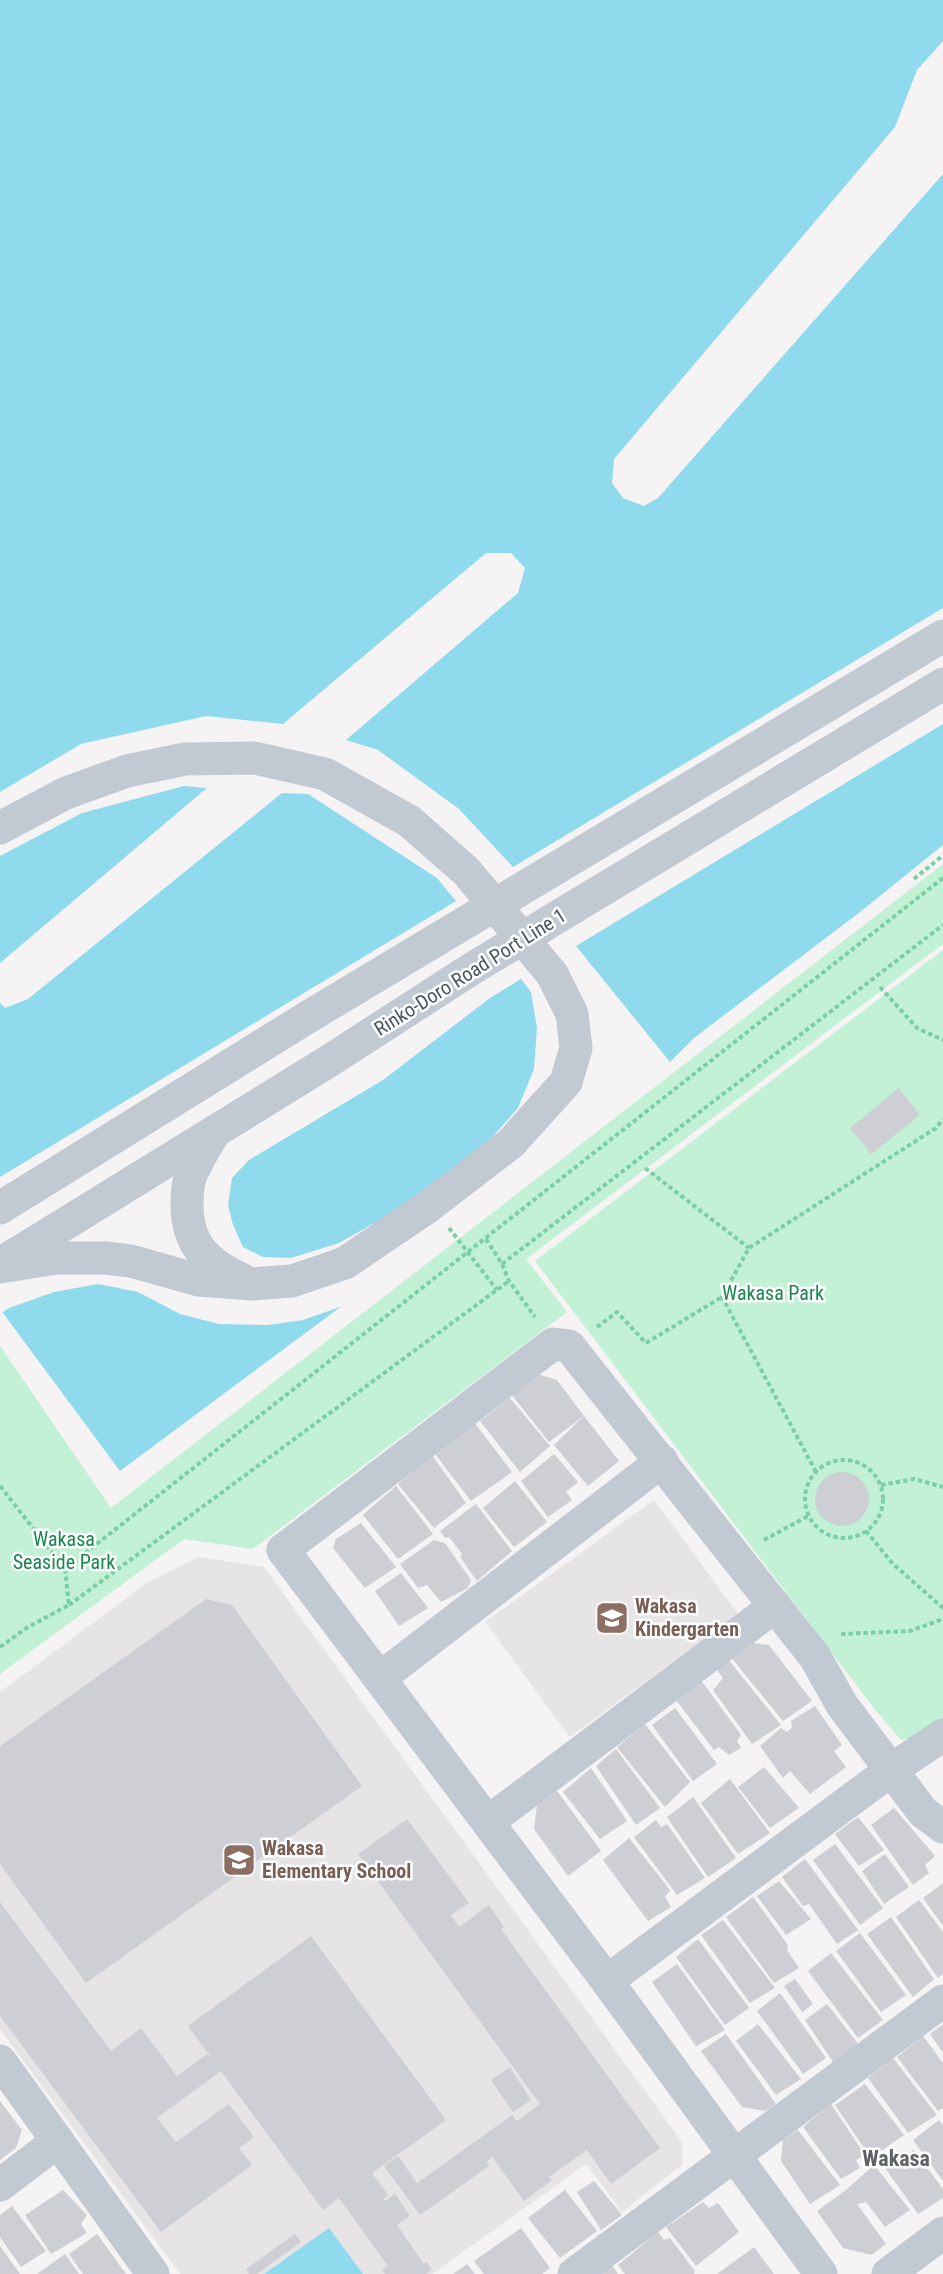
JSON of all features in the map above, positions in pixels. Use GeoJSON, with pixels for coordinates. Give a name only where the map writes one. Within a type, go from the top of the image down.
{"type":"FeatureCollection","features":[{"type":"Feature","properties":{"kind":"street"},"geometry":{"type":"LineString","coordinates":[[0,1208],[308,1017],[943,636]]}},
{"type":"Feature","properties":{"kind":"street","name":"Rinko-Doro Road Port Line 1"},"geometry":{"type":"LineString","coordinates":[[0,1265],[329,1061],[473,968],[943,684]]}},
{"type":"Feature","properties":{"kind":"street"},"geometry":{"type":"LineString","coordinates":[[0,828],[76,789],[127,771],[186,759],[255,758],[325,774],[409,821],[466,871],[552,974],[572,1014],[576,1048],[566,1082],[511,1143],[429,1206],[345,1263],[292,1281],[253,1284],[198,1280],[131,1261],[105,1258],[56,1258],[0,1265]]}},
{"type":"Feature","properties":{"kind":"street"},"geometry":{"type":"LineString","coordinates":[[215,1131],[191,1174],[187,1216],[195,1242],[203,1254],[220,1270],[253,1284]]}},
{"type":"Feature","properties":{"kind":"street"},"geometry":{"type":"LineString","coordinates":[[821,2274],[607,1981],[283,1550],[553,1344],[569,1346],[815,1657],[842,1705],[923,1812],[943,1827]]}},
{"type":"Feature","properties":{"kind":"street"},"geometry":{"type":"LineString","coordinates":[[380,1678],[662,1461]]}},
{"type":"Feature","properties":{"kind":"street"},"geometry":{"type":"LineString","coordinates":[[488,1822],[775,1606]]}},
{"type":"Feature","properties":{"kind":"street"},"geometry":{"type":"LineString","coordinates":[[607,1981],[891,1770],[943,1735]]}},
{"type":"Feature","properties":{"kind":"street"},"geometry":{"type":"LineString","coordinates":[[574,2274],[943,2001]]}},
{"type":"Feature","properties":{"kind":"street"},"geometry":{"type":"LineString","coordinates":[[0,2061],[153,2274]]}},
{"type":"Feature","properties":{"kind":"street"},"geometry":{"type":"LineString","coordinates":[[0,2184],[58,2141]]}},
{"type":"Feature","properties":{"kind":"street"},"geometry":{"type":"LineString","coordinates":[[888,2274],[943,2233]]}},
{"type":"Feature","properties":{"kind":"path"},"geometry":{"type":"LineString","coordinates":[[914,879],[942,857],[943,859]]}},
{"type":"Feature","properties":{"kind":"path"},"geometry":{"type":"LineString","coordinates":[[65,1569],[943,878]]}},
{"type":"Feature","properties":{"kind":"path"},"geometry":{"type":"LineString","coordinates":[[502,1264],[943,925]]}},
{"type":"Feature","properties":{"kind":"path"},"geometry":{"type":"LineString","coordinates":[[880,987],[916,1028],[943,1040]]}},
{"type":"Feature","properties":{"kind":"path"},"geometry":{"type":"LineString","coordinates":[[592,1330],[617,1312],[646,1342],[722,1297],[749,1248],[936,1128],[943,1119]]}},
{"type":"Feature","properties":{"kind":"path"},"geometry":{"type":"LineString","coordinates":[[645,1168],[749,1248]]}},
{"type":"Feature","properties":{"kind":"path"},"geometry":{"type":"LineString","coordinates":[[449,1228],[497,1290]]}},
{"type":"Feature","properties":{"kind":"path"},"geometry":{"type":"LineString","coordinates":[[486,1239],[502,1264],[509,1281],[540,1324]]}},
{"type":"Feature","properties":{"kind":"path"},"geometry":{"type":"LineString","coordinates":[[0,1647],[28,1627],[69,1605],[509,1281]]}},
{"type":"Feature","properties":{"kind":"path"},"geometry":{"type":"LineString","coordinates":[[722,1297],[816,1472]]}},
{"type":"Feature","properties":{"kind":"path"},"geometry":{"type":"LineString","coordinates":[[835,1460],[849,1460],[863,1464],[881,1485],[883,1500],[881,1512],[866,1531],[855,1537],[842,1538],[828,1535],[808,1516],[805,1503],[806,1489],[822,1466],[835,1460]]}},
{"type":"Feature","properties":{"kind":"path"},"geometry":{"type":"LineString","coordinates":[[881,1485],[914,1479],[943,1487]]}},
{"type":"Feature","properties":{"kind":"path"},"geometry":{"type":"LineString","coordinates":[[0,1486],[65,1569],[69,1605]]}},
{"type":"Feature","properties":{"kind":"path"},"geometry":{"type":"LineString","coordinates":[[764,1540],[808,1516]]}},
{"type":"Feature","properties":{"kind":"path"},"geometry":{"type":"LineString","coordinates":[[866,1531],[893,1564],[943,1608]]}},
{"type":"Feature","properties":{"kind":"path"},"geometry":{"type":"LineString","coordinates":[[833,1634],[910,1631],[943,1619]]}},
{"type":"Feature","properties":{"kind":"shaded area","name":"Wakasa Kindergarten"},"geometry":{"type":"Polygon","coordinates":[[[654,1500],[738,1614],[570,1737],[485,1622],[654,1500]]]}},
{"type":"Feature","properties":{"kind":"shaded area","name":"Wakasa Elementary School"},"geometry":{"type":"Polygon","coordinates":[[[199,1557],[264,1567],[682,2142],[682,2165],[622,2212],[586,2164],[432,2274],[180,2274],[0,2029],[0,1692],[145,1584],[199,1557]]]}},
{"type":"Feature","properties":{"kind":"green space","name":"Wakasa Seaside Park"},"geometry":{"type":"Polygon","coordinates":[[[943,864],[943,944],[526,1259],[567,1312],[253,1549],[184,1539],[0,1674],[0,1346],[111,1508],[943,864]]]}},
{"type":"Feature","properties":{"kind":"green space","name":"Wakasa Park"},"geometry":{"type":"Polygon","coordinates":[[[943,950],[943,1722],[923,1736],[901,1740],[873,1707],[535,1261],[943,950]]]}},
{"type":"Feature","properties":{"kind":"water"},"geometry":{"type":"Polygon","coordinates":[[[0,0],[943,0],[943,845],[860,912],[694,1038],[670,1062],[120,1471],[0,1309],[0,0]]]}},
{"type":"Feature","properties":{"kind":"water"},"geometry":{"type":"Polygon","coordinates":[[[329,2228],[363,2274],[264,2274],[329,2228]]]}},
{"type":"Feature","properties":{"kind":"pier"},"geometry":{"type":"Polygon","coordinates":[[[943,41],[943,174],[658,498],[644,506],[623,498],[612,483],[614,459],[895,127],[917,70],[943,41]]]}},
{"type":"Feature","properties":{"kind":"pier"},"geometry":{"type":"Polygon","coordinates":[[[486,553],[511,553],[525,568],[518,593],[346,740],[378,750],[459,809],[513,867],[943,608],[943,724],[576,946],[670,1062],[343,1306],[303,1320],[268,1325],[219,1324],[180,1314],[138,1292],[98,1284],[54,1292],[9,1308],[0,1314],[0,1177],[456,901],[437,878],[308,794],[282,793],[28,999],[5,1008],[0,1003],[0,963],[207,788],[184,786],[82,813],[0,856],[0,792],[81,744],[206,716],[283,724],[486,553]],[[521,979],[490,998],[383,1080],[249,1160],[232,1178],[228,1205],[233,1225],[243,1247],[263,1257],[291,1258],[339,1243],[392,1213],[486,1144],[518,1108],[534,1069],[537,1028],[531,992],[521,979]]]}},
{"type":"Feature","properties":{"kind":"building"},"geometry":{"type":"Polygon","coordinates":[[[899,1088],[920,1115],[871,1154],[850,1128],[899,1088]]]}},
{"type":"Feature","properties":{"kind":"building"},"geometry":{"type":"Polygon","coordinates":[[[537,1374],[557,1380],[584,1416],[549,1442],[512,1395],[537,1374]]]}},
{"type":"Feature","properties":{"kind":"building"},"geometry":{"type":"Polygon","coordinates":[[[510,1398],[550,1446],[520,1472],[480,1421],[510,1398]]]}},
{"type":"Feature","properties":{"kind":"building"},"geometry":{"type":"Polygon","coordinates":[[[584,1416],[619,1461],[588,1486],[554,1445],[584,1416]]]}},
{"type":"Feature","properties":{"kind":"building"},"geometry":{"type":"Polygon","coordinates":[[[474,1422],[512,1472],[471,1501],[435,1454],[474,1422]]]}},
{"type":"Feature","properties":{"kind":"building"},"geometry":{"type":"Polygon","coordinates":[[[554,1454],[578,1482],[566,1492],[572,1500],[548,1517],[521,1481],[554,1454]]]}},
{"type":"Feature","properties":{"kind":"building"},"geometry":{"type":"Polygon","coordinates":[[[432,1455],[466,1503],[434,1528],[398,1484],[432,1455]]]}},
{"type":"Feature","properties":{"kind":"building"},"geometry":{"type":"Polygon","coordinates":[[[837,1472],[847,1472],[857,1476],[865,1484],[869,1499],[865,1514],[857,1522],[847,1526],[837,1526],[827,1522],[819,1514],[815,1504],[815,1494],[819,1484],[827,1476],[837,1472]]]}},
{"type":"Feature","properties":{"kind":"building"},"geometry":{"type":"Polygon","coordinates":[[[515,1481],[547,1522],[514,1547],[483,1508],[515,1481]]]}},
{"type":"Feature","properties":{"kind":"building"},"geometry":{"type":"Polygon","coordinates":[[[396,1486],[433,1534],[398,1559],[363,1515],[396,1486]]]}},
{"type":"Feature","properties":{"kind":"building"},"geometry":{"type":"Polygon","coordinates":[[[476,1504],[512,1551],[477,1581],[460,1557],[462,1554],[449,1537],[445,1538],[440,1531],[476,1504]]]}},
{"type":"Feature","properties":{"kind":"building"},"geometry":{"type":"Polygon","coordinates":[[[361,1523],[396,1567],[365,1588],[333,1548],[336,1539],[361,1523]]]}},
{"type":"Feature","properties":{"kind":"building"},"geometry":{"type":"Polygon","coordinates":[[[434,1540],[445,1543],[471,1580],[468,1588],[441,1602],[427,1585],[418,1588],[400,1564],[434,1540]]]}},
{"type":"Feature","properties":{"kind":"building"},"geometry":{"type":"Polygon","coordinates":[[[401,1573],[428,1608],[399,1626],[375,1591],[401,1573]]]}},
{"type":"Feature","properties":{"kind":"building"},"geometry":{"type":"Polygon","coordinates":[[[206,1599],[232,1605],[362,1786],[86,1983],[0,1864],[0,1746],[206,1599]]]}},
{"type":"Feature","properties":{"kind":"building"},"geometry":{"type":"Polygon","coordinates":[[[745,1642],[769,1645],[812,1701],[783,1721],[729,1655],[745,1642]]]}},
{"type":"Feature","properties":{"kind":"building"},"geometry":{"type":"Polygon","coordinates":[[[727,1658],[781,1725],[752,1744],[713,1690],[723,1678],[715,1667],[727,1658]]]}},
{"type":"Feature","properties":{"kind":"building"},"geometry":{"type":"Polygon","coordinates":[[[701,1680],[741,1735],[737,1741],[741,1748],[729,1755],[719,1747],[714,1750],[676,1700],[701,1680]]]}},
{"type":"Feature","properties":{"kind":"building"},"geometry":{"type":"Polygon","coordinates":[[[815,1706],[842,1745],[834,1751],[846,1767],[810,1794],[790,1771],[783,1778],[760,1746],[781,1728],[787,1732],[792,1728],[791,1721],[815,1706]]]}},
{"type":"Feature","properties":{"kind":"building"},"geometry":{"type":"Polygon","coordinates":[[[675,1708],[717,1764],[693,1781],[652,1725],[675,1708]]]}},
{"type":"Feature","properties":{"kind":"building"},"geometry":{"type":"Polygon","coordinates":[[[645,1724],[690,1782],[665,1807],[617,1747],[645,1724]]]}},
{"type":"Feature","properties":{"kind":"building"},"geometry":{"type":"Polygon","coordinates":[[[616,1749],[660,1808],[636,1825],[596,1766],[616,1749]]]}},
{"type":"Feature","properties":{"kind":"building"},"geometry":{"type":"Polygon","coordinates":[[[764,1767],[799,1808],[770,1828],[738,1787],[764,1767]]]}},
{"type":"Feature","properties":{"kind":"building"},"geometry":{"type":"Polygon","coordinates":[[[591,1768],[627,1821],[600,1839],[563,1792],[591,1768]]]}},
{"type":"Feature","properties":{"kind":"building"},"geometry":{"type":"Polygon","coordinates":[[[730,1779],[770,1833],[738,1854],[701,1803],[730,1779]]]}},
{"type":"Feature","properties":{"kind":"building"},"geometry":{"type":"Polygon","coordinates":[[[557,1791],[601,1851],[568,1876],[534,1829],[537,1805],[557,1791]]]}},
{"type":"Feature","properties":{"kind":"building"},"geometry":{"type":"Polygon","coordinates":[[[693,1797],[736,1858],[708,1877],[667,1817],[693,1797]]]}},
{"type":"Feature","properties":{"kind":"building"},"geometry":{"type":"Polygon","coordinates":[[[894,1808],[935,1856],[925,1865],[929,1873],[913,1885],[871,1825],[894,1808]]]}},
{"type":"Feature","properties":{"kind":"building"},"geometry":{"type":"Polygon","coordinates":[[[858,1817],[884,1850],[859,1866],[835,1834],[858,1817]]]}},
{"type":"Feature","properties":{"kind":"building"},"geometry":{"type":"Polygon","coordinates":[[[407,1819],[469,1903],[451,1915],[459,1927],[489,1905],[504,1927],[501,1929],[660,2148],[611,2184],[587,2150],[549,2177],[552,2180],[524,2201],[492,2157],[487,2162],[489,2166],[420,2215],[384,2166],[398,2156],[417,2183],[512,2115],[517,2121],[540,2104],[358,1854],[407,1819]]]}},
{"type":"Feature","properties":{"kind":"building"},"geometry":{"type":"Polygon","coordinates":[[[656,1820],[661,1827],[667,1824],[705,1878],[677,1895],[634,1837],[656,1820]]]}},
{"type":"Feature","properties":{"kind":"building"},"geometry":{"type":"Polygon","coordinates":[[[629,1838],[670,1890],[665,1897],[671,1907],[648,1921],[603,1860],[629,1838]]]}},
{"type":"Feature","properties":{"kind":"building"},"geometry":{"type":"Polygon","coordinates":[[[835,1844],[883,1908],[860,1925],[813,1860],[835,1844]]]}},
{"type":"Feature","properties":{"kind":"building"},"geometry":{"type":"Polygon","coordinates":[[[885,1854],[909,1887],[884,1904],[862,1871],[885,1854]]]}},
{"type":"Feature","properties":{"kind":"building"},"geometry":{"type":"Polygon","coordinates":[[[805,1859],[858,1930],[837,1944],[809,1904],[803,1906],[782,1877],[805,1859]]]}},
{"type":"Feature","properties":{"kind":"building"},"geometry":{"type":"Polygon","coordinates":[[[779,1881],[811,1919],[786,1935],[757,1896],[779,1881]]]}},
{"type":"Feature","properties":{"kind":"building"},"geometry":{"type":"Polygon","coordinates":[[[943,1883],[943,1926],[923,1898],[943,1883]]]}},
{"type":"Feature","properties":{"kind":"building"},"geometry":{"type":"Polygon","coordinates":[[[753,1897],[788,1945],[787,1950],[799,1968],[774,1983],[726,1917],[753,1897]]]}},
{"type":"Feature","properties":{"kind":"building"},"geometry":{"type":"Polygon","coordinates":[[[919,1900],[943,1932],[943,1974],[938,1978],[896,1917],[919,1900]]]}},
{"type":"Feature","properties":{"kind":"building"},"geometry":{"type":"Polygon","coordinates":[[[0,1902],[111,2051],[141,2028],[177,2076],[207,2054],[213,2060],[188,2026],[311,1936],[446,2120],[372,2173],[388,2195],[383,2199],[385,2201],[395,2194],[410,2216],[397,2225],[424,2264],[427,2262],[432,2270],[426,2274],[385,2274],[382,2270],[388,2266],[339,2198],[323,2210],[221,2071],[157,2118],[176,2142],[229,2104],[254,2137],[239,2148],[252,2165],[161,2232],[0,2016],[0,1902]]]}},
{"type":"Feature","properties":{"kind":"building"},"geometry":{"type":"Polygon","coordinates":[[[891,1917],[934,1979],[913,1997],[867,1934],[891,1917]]]}},
{"type":"Feature","properties":{"kind":"building"},"geometry":{"type":"Polygon","coordinates":[[[723,1920],[775,1988],[750,2003],[701,1935],[723,1920]]]}},
{"type":"Feature","properties":{"kind":"building"},"geometry":{"type":"Polygon","coordinates":[[[860,1933],[906,1995],[881,2012],[836,1951],[860,1933]]]}},
{"type":"Feature","properties":{"kind":"building"},"geometry":{"type":"Polygon","coordinates":[[[698,1939],[749,2008],[725,2025],[676,1957],[698,1939]]]}},
{"type":"Feature","properties":{"kind":"building"},"geometry":{"type":"Polygon","coordinates":[[[831,1953],[883,2020],[858,2038],[808,1971],[831,1953]]]}},
{"type":"Feature","properties":{"kind":"building"},"geometry":{"type":"Polygon","coordinates":[[[677,1964],[725,2030],[696,2046],[652,1982],[677,1964]]]}},
{"type":"Feature","properties":{"kind":"building"},"geometry":{"type":"Polygon","coordinates":[[[795,1979],[813,2004],[802,2012],[784,1986],[795,1979]]]}},
{"type":"Feature","properties":{"kind":"building"},"geometry":{"type":"Polygon","coordinates":[[[780,1993],[826,2058],[803,2074],[757,2011],[780,1993]]]}},
{"type":"Feature","properties":{"kind":"building"},"geometry":{"type":"Polygon","coordinates":[[[827,2004],[859,2045],[833,2062],[805,2020],[827,2004]]]}},
{"type":"Feature","properties":{"kind":"building"},"geometry":{"type":"Polygon","coordinates":[[[758,2024],[801,2079],[776,2095],[736,2041],[758,2024]]]}},
{"type":"Feature","properties":{"kind":"building"},"geometry":{"type":"Polygon","coordinates":[[[943,2024],[943,2053],[930,2034],[943,2024]]]}},
{"type":"Feature","properties":{"kind":"building"},"geometry":{"type":"Polygon","coordinates":[[[726,2034],[776,2104],[765,2111],[742,2107],[701,2051],[726,2034]]]}},
{"type":"Feature","properties":{"kind":"building"},"geometry":{"type":"Polygon","coordinates":[[[923,2036],[943,2063],[943,2108],[938,2111],[897,2057],[923,2036]]]}},
{"type":"Feature","properties":{"kind":"building"},"geometry":{"type":"Polygon","coordinates":[[[893,2058],[937,2115],[908,2133],[868,2078],[893,2058]]]}},
{"type":"Feature","properties":{"kind":"building"},"geometry":{"type":"Polygon","coordinates":[[[510,2067],[531,2100],[513,2112],[491,2080],[510,2067]]]}},
{"type":"Feature","properties":{"kind":"building"},"geometry":{"type":"Polygon","coordinates":[[[865,2084],[904,2135],[871,2158],[835,2105],[865,2084]]]}},
{"type":"Feature","properties":{"kind":"building"},"geometry":{"type":"Polygon","coordinates":[[[0,2101],[22,2130],[16,2148],[0,2160],[0,2101]]]}},
{"type":"Feature","properties":{"kind":"building"},"geometry":{"type":"Polygon","coordinates":[[[831,2104],[865,2155],[856,2160],[860,2168],[841,2179],[803,2127],[831,2104]]]}},
{"type":"Feature","properties":{"kind":"building"},"geometry":{"type":"Polygon","coordinates":[[[939,2120],[943,2125],[943,2181],[913,2140],[939,2120]]]}},
{"type":"Feature","properties":{"kind":"building"},"geometry":{"type":"Polygon","coordinates":[[[798,2130],[840,2185],[810,2204],[781,2161],[783,2140],[798,2130]]]}},
{"type":"Feature","properties":{"kind":"building"},"geometry":{"type":"Polygon","coordinates":[[[914,2150],[943,2189],[943,2198],[918,2214],[885,2168],[914,2150]]]}},
{"type":"Feature","properties":{"kind":"building"},"geometry":{"type":"Polygon","coordinates":[[[874,2165],[910,2210],[885,2227],[866,2202],[857,2204],[886,2244],[871,2255],[843,2248],[817,2211],[846,2190],[874,2165]]]}},
{"type":"Feature","properties":{"kind":"building"},"geometry":{"type":"Polygon","coordinates":[[[594,2181],[622,2215],[601,2230],[577,2192],[594,2181]]]}},
{"type":"Feature","properties":{"kind":"building"},"geometry":{"type":"Polygon","coordinates":[[[63,2190],[87,2215],[81,2224],[87,2233],[51,2254],[25,2215],[63,2190]]]}},
{"type":"Feature","properties":{"kind":"building"},"geometry":{"type":"Polygon","coordinates":[[[565,2190],[597,2231],[560,2258],[528,2218],[565,2190]]]}},
{"type":"Feature","properties":{"kind":"building"},"geometry":{"type":"Polygon","coordinates":[[[703,2202],[709,2208],[718,2203],[739,2232],[696,2266],[666,2227],[703,2202]]]}},
{"type":"Feature","properties":{"kind":"building"},"geometry":{"type":"Polygon","coordinates":[[[12,2206],[46,2251],[21,2267],[0,2237],[0,2215],[12,2206]]]}},
{"type":"Feature","properties":{"kind":"building"},"geometry":{"type":"Polygon","coordinates":[[[521,2228],[550,2268],[542,2274],[484,2274],[474,2261],[521,2228]]]}},
{"type":"Feature","properties":{"kind":"building"},"geometry":{"type":"Polygon","coordinates":[[[658,2232],[664,2240],[670,2238],[695,2271],[694,2274],[625,2274],[618,2265],[658,2232]]]}},
{"type":"Feature","properties":{"kind":"building"},"geometry":{"type":"Polygon","coordinates":[[[97,2234],[126,2274],[83,2274],[69,2254],[97,2234]]]}},
{"type":"Feature","properties":{"kind":"building"},"geometry":{"type":"Polygon","coordinates":[[[295,2234],[301,2242],[257,2274],[249,2274],[246,2269],[295,2234]]]}},
{"type":"Feature","properties":{"kind":"building"},"geometry":{"type":"Polygon","coordinates":[[[0,2246],[20,2274],[0,2274],[0,2246]]]}},
{"type":"Feature","properties":{"kind":"building"},"geometry":{"type":"Polygon","coordinates":[[[754,2247],[774,2274],[717,2274],[754,2247]]]}},
{"type":"Feature","properties":{"kind":"building"},"geometry":{"type":"Polygon","coordinates":[[[65,2254],[79,2274],[37,2274],[65,2254]]]}},
{"type":"Feature","properties":{"kind":"building"},"geometry":{"type":"Polygon","coordinates":[[[467,2264],[475,2274],[453,2274],[467,2264]]]}},
{"type":"Feature","properties":{"kind":"building"},"geometry":{"type":"Polygon","coordinates":[[[612,2265],[618,2274],[599,2274],[612,2265]]]}},
{"type":"Feature","properties":{"kind":"place","name":"Wakasa Kindergarten"},"geometry":{"type":"Point","coordinates":[612,1618]}},
{"type":"Feature","properties":{"kind":"place","name":"Wakasa Elementary School"},"geometry":{"type":"Point","coordinates":[239,1860]}},
{"type":"Feature","properties":{"kind":"district","name":"Wakasa"},"geometry":{"type":"Point","coordinates":[896,2158]}}]}
